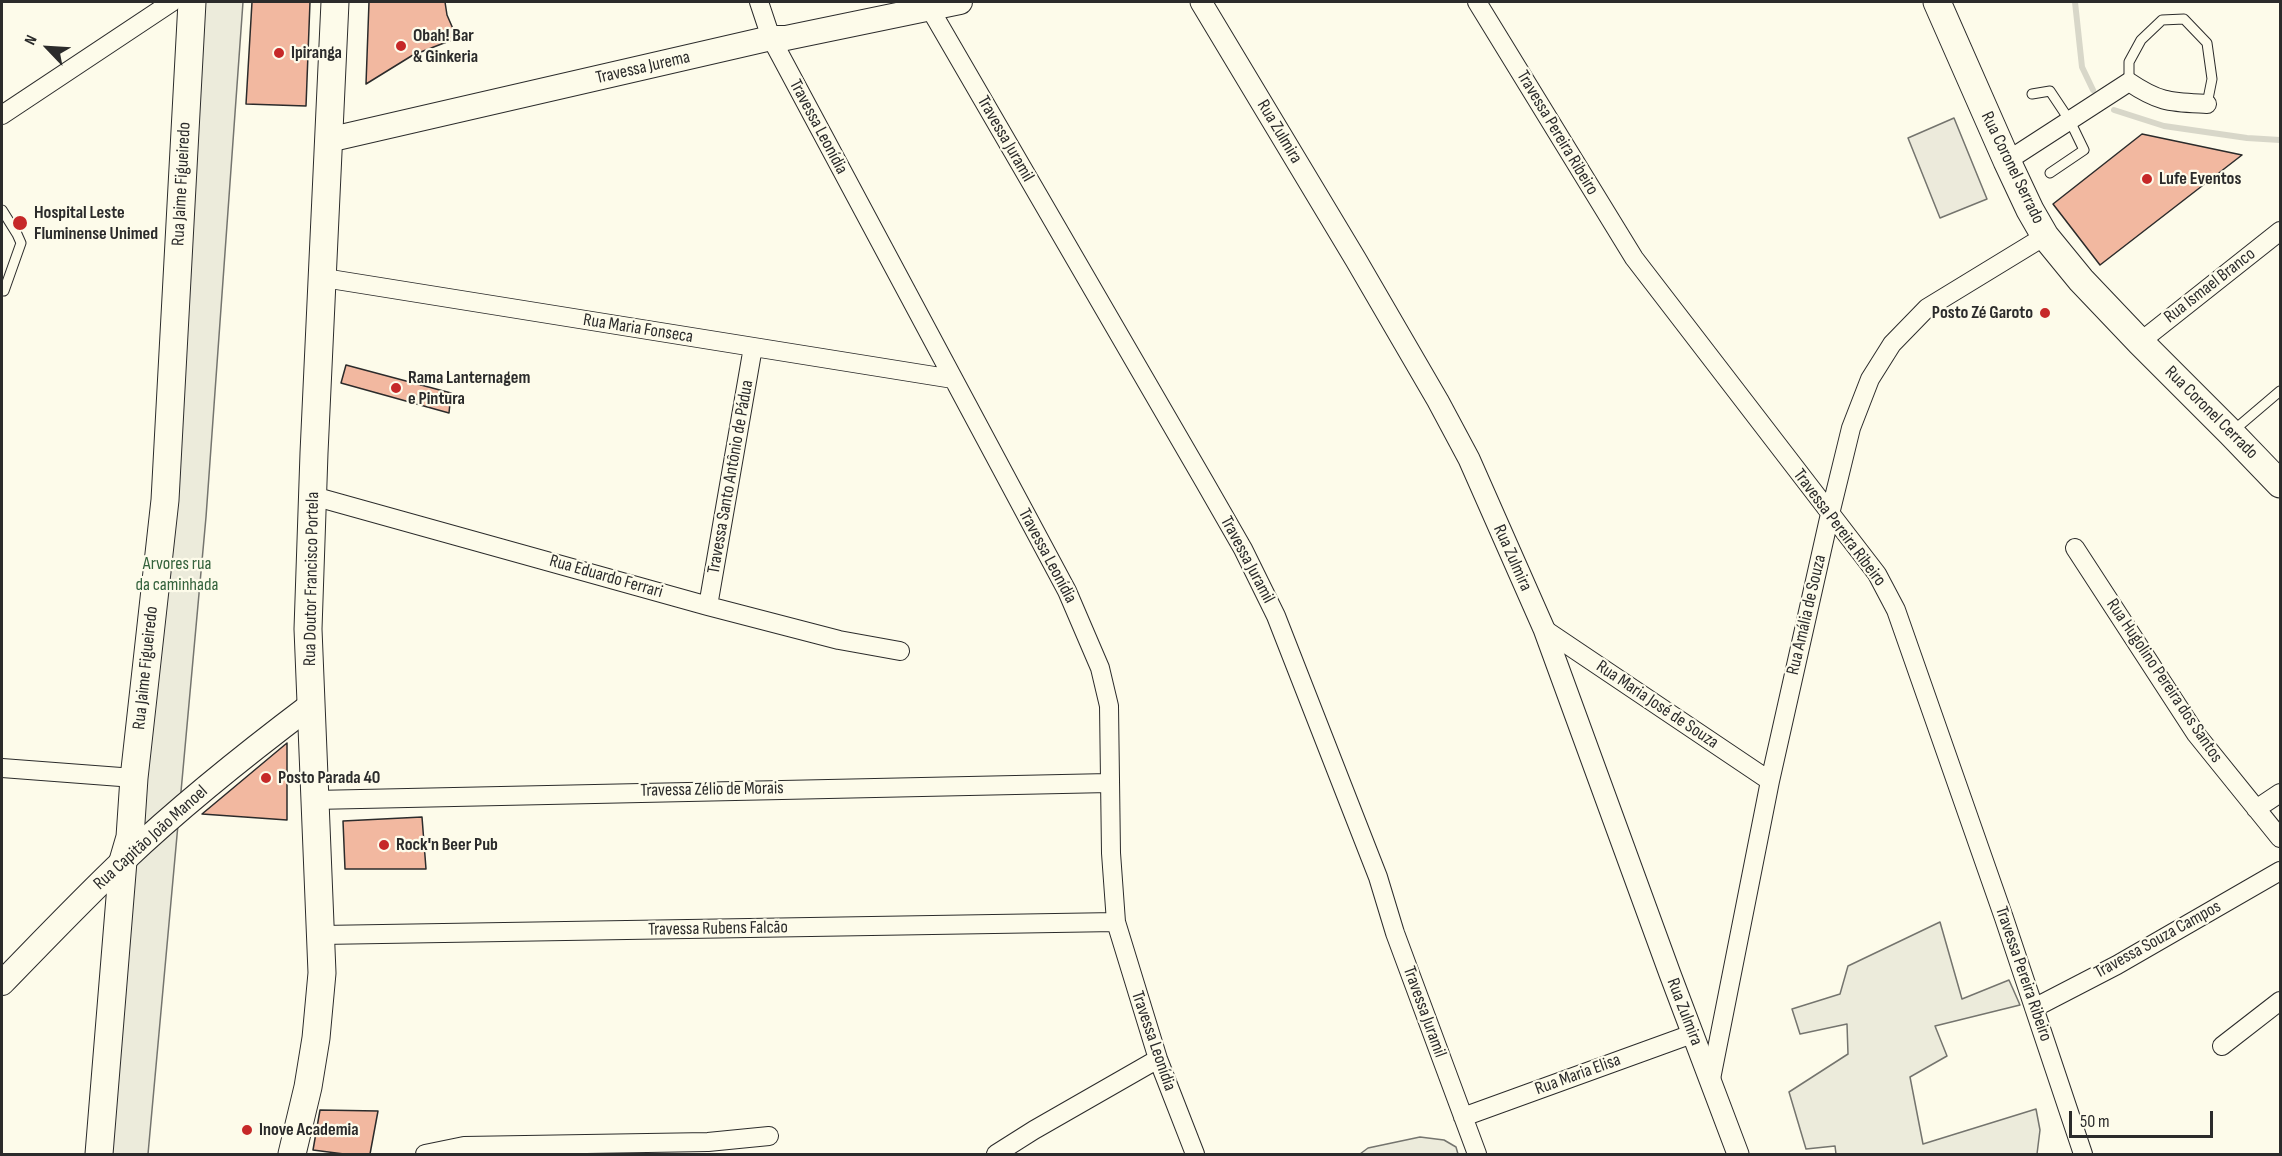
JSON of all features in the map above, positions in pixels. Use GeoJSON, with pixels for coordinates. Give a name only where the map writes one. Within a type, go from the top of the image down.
{"type":"FeatureCollection","features":[{"type":"Feature","properties":{"kind":"main road","name":"Rua Jaime Figueiredo"},"geometry":{"type":"LineString","coordinates":[[99,1155],[123,861],[130,837],[134,778],[165,500],[192,2]]}},
{"type":"Feature","properties":{"kind":"main road","name":"Rua Doutor Francisco Portela"},"geometry":{"type":"LineString","coordinates":[[292,1155],[308,1087],[316,1038],[322,973],[308,629],[335,2]]}},
{"type":"Feature","properties":{"kind":"main road","name":"Travessa Jurema"},"geometry":{"type":"LineString","coordinates":[[328,140],[771,38],[786,38],[960,2]]}},
{"type":"Feature","properties":{"kind":"main road","name":"Rua Coronel Serrado"},"geometry":{"type":"LineString","coordinates":[[1937,2],[2007,161],[2045,236],[2081,280],[2140,342]]}},
{"type":"Feature","properties":{"kind":"main road","name":"Rua Coronel Cerrado"},"geometry":{"type":"LineString","coordinates":[[2140,342],[2280,484]]}},
{"type":"Feature","properties":{"kind":"main road","name":"Rua Capitão João Manoel"},"geometry":{"type":"LineString","coordinates":[[2,983],[123,861],[234,764],[311,705]]}},
{"type":"Feature","properties":{"kind":"street"},"geometry":{"type":"LineString","coordinates":[[2,115],[172,2]]}},
{"type":"Feature","properties":{"kind":"street","name":"Travessa Leonídia"},"geometry":{"type":"LineString","coordinates":[[759,2],[771,38],[1067,591],[1100,668],[1108,706],[1109,783],[1116,922],[1158,1059],[1195,1155]]}},
{"type":"Feature","properties":{"kind":"street","name":"Rua Zulmira"},"geometry":{"type":"LineString","coordinates":[[1201,2],[1438,401],[1469,459],[1544,629],[1738,1155]]}},
{"type":"Feature","properties":{"kind":"street","name":"Travessa Pereira Ribeiro"},"geometry":{"type":"LineString","coordinates":[[1477,2],[1634,258],[1877,574],[1896,610],[2083,1155]]}},
{"type":"Feature","properties":{"kind":"street","name":"Travessa Juramil"},"geometry":{"type":"LineString","coordinates":[[929,7],[1243,549],[1276,616],[1378,877],[1395,933],[1478,1155]]}},
{"type":"Feature","properties":{"kind":"street"},"geometry":{"type":"LineString","coordinates":[[2007,161],[2129,82],[2151,96],[2173,102],[2208,104]]}},
{"type":"Feature","properties":{"kind":"street","name":"Rua Ismael Branco"},"geometry":{"type":"LineString","coordinates":[[2140,342],[2280,231]]}},
{"type":"Feature","properties":{"kind":"street","name":"Rua Amália de Souza"},"geometry":{"type":"LineString","coordinates":[[1711,1079],[1770,781],[1830,514],[1851,428],[1870,379],[1892,344],[1927,308],[2045,236]]}},
{"type":"Feature","properties":{"kind":"street","name":"Rua Maria Fonseca"},"geometry":{"type":"LineString","coordinates":[[324,278],[953,379]]}},
{"type":"Feature","properties":{"kind":"street","name":"Travessa Santo Antônio de Pádua"},"geometry":{"type":"LineString","coordinates":[[708,606],[753,347]]}},
{"type":"Feature","properties":{"kind":"street","name":"Rua Eduardo Ferrari"},"geometry":{"type":"LineString","coordinates":[[313,496],[708,606],[839,640],[900,651]]}},
{"type":"Feature","properties":{"kind":"street","name":"Rua Hugolino Pereira dos Santos"},"geometry":{"type":"LineString","coordinates":[[2076,548],[2196,734],[2280,838]]}},
{"type":"Feature","properties":{"kind":"street","name":"Rua Maria José de Souza"},"geometry":{"type":"LineString","coordinates":[[1544,629],[1770,781]]}},
{"type":"Feature","properties":{"kind":"street"},"geometry":{"type":"LineString","coordinates":[[2,768],[134,778]]}},
{"type":"Feature","properties":{"kind":"street","name":"Travessa Zélio de Morais"},"geometry":{"type":"LineString","coordinates":[[314,800],[1109,783]]}},
{"type":"Feature","properties":{"kind":"street"},"geometry":{"type":"LineString","coordinates":[[2256,809],[2280,793]]}},
{"type":"Feature","properties":{"kind":"street","name":"Travessa Souza Campos"},"geometry":{"type":"LineString","coordinates":[[2034,1008],[2117,965],[2280,871]]}},
{"type":"Feature","properties":{"kind":"street","name":"Travessa Rubens Falcão"},"geometry":{"type":"LineString","coordinates":[[321,935],[1116,922]]}},
{"type":"Feature","properties":{"kind":"street"},"geometry":{"type":"LineString","coordinates":[[2222,1046],[2280,1001]]}},
{"type":"Feature","properties":{"kind":"street","name":"Rua Maria Elisa"},"geometry":{"type":"LineString","coordinates":[[1463,1117],[1692,1034]]}},
{"type":"Feature","properties":{"kind":"street"},"geometry":{"type":"LineString","coordinates":[[996,1155],[1034,1130],[1158,1059]]}},
{"type":"Feature","properties":{"kind":"street"},"geometry":{"type":"LineString","coordinates":[[425,1155],[464,1146],[575,1149],[702,1148],[769,1136]]}},
{"type":"Feature","properties":{"kind":"lane"},"geometry":{"type":"LineString","coordinates":[[2129,82],[2129,62],[2141,40],[2162,20],[2184,19],[2207,43],[2212,79],[2208,104]]}},
{"type":"Feature","properties":{"kind":"lane"},"geometry":{"type":"LineString","coordinates":[[2032,94],[2050,91],[2070,121],[2085,150],[2049,173]]}},
{"type":"Feature","properties":{"kind":"lane"},"geometry":{"type":"LineString","coordinates":[[2,210],[21,243],[4,291]]}},
{"type":"Feature","properties":{"kind":"lane"},"geometry":{"type":"LineString","coordinates":[[2231,432],[2280,391]]}},
{"type":"Feature","properties":{"kind":"green space","name":"Arvores rua da caminhada"},"geometry":{"type":"Polygon","coordinates":[[[201,2],[243,2],[206,517],[148,1154],[103,1154],[201,2]]]}},
{"type":"Feature","properties":{"kind":"green space"},"geometry":{"type":"Polygon","coordinates":[[[1940,922],[1962,999],[2009,980],[2020,1005],[1935,1026],[1947,1056],[1910,1077],[1923,1144],[2036,1109],[2040,1130],[2037,1154],[1836,1154],[1835,1146],[1806,1149],[1789,1092],[1848,1054],[1847,1024],[1800,1034],[1792,1009],[1840,994],[1848,966],[1940,922]]]}},
{"type":"Feature","properties":{"kind":"green space"},"geometry":{"type":"Polygon","coordinates":[[[1420,1137],[1444,1140],[1456,1147],[1458,1154],[1360,1154],[1368,1148],[1420,1137]]]}},
{"type":"Feature","properties":{"kind":"shaded area"},"geometry":{"type":"Polygon","coordinates":[[[1954,118],[1987,199],[1940,218],[1908,138],[1954,118]]]}},
{"type":"Feature","properties":{"kind":"building","name":"Ipiranga"},"geometry":{"type":"Polygon","coordinates":[[[252,2],[310,2],[306,106],[246,104],[252,2]]]}},
{"type":"Feature","properties":{"kind":"building","name":"Obah! Bar & Ginkeria"},"geometry":{"type":"Polygon","coordinates":[[[369,2],[445,2],[447,15],[457,38],[413,55],[366,84],[369,2]]]}},
{"type":"Feature","properties":{"kind":"building","name":"Lufe Eventos"},"geometry":{"type":"Polygon","coordinates":[[[2142,134],[2242,155],[2100,265],[2053,204],[2142,134]]]}},
{"type":"Feature","properties":{"kind":"building","name":"Rama Lanternagem e Pintura"},"geometry":{"type":"Polygon","coordinates":[[[346,365],[451,393],[449,413],[341,383],[346,365]]]}},
{"type":"Feature","properties":{"kind":"building","name":"Posto Parada 40"},"geometry":{"type":"Polygon","coordinates":[[[287,743],[287,820],[202,814],[287,743]]]}},
{"type":"Feature","properties":{"kind":"building","name":"Rock'n Beer Pub"},"geometry":{"type":"Polygon","coordinates":[[[422,817],[426,869],[345,869],[343,821],[422,817]]]}},
{"type":"Feature","properties":{"kind":"building"},"geometry":{"type":"Polygon","coordinates":[[[320,1110],[378,1111],[370,1154],[344,1154],[313,1150],[320,1110]]]}},
{"type":"Feature","properties":{"kind":"waterway"},"geometry":{"type":"LineString","coordinates":[[2075,2],[2082,67],[2093,90]]}},
{"type":"Feature","properties":{"kind":"waterway"},"geometry":{"type":"LineString","coordinates":[[2114,110],[2164,126],[2247,138],[2280,140]]}},
{"type":"Feature","properties":{"kind":"place","name":"Obah! Bar & Ginkeria"},"geometry":{"type":"Point","coordinates":[401,46]}},
{"type":"Feature","properties":{"kind":"place","name":"Ipiranga"},"geometry":{"type":"Point","coordinates":[279,53]}},
{"type":"Feature","properties":{"kind":"place","name":"Lufe Eventos"},"geometry":{"type":"Point","coordinates":[2147,179]}},
{"type":"Feature","properties":{"kind":"place","name":"Hospital Leste Fluminense Unimed"},"geometry":{"type":"Point","coordinates":[20,223]}},
{"type":"Feature","properties":{"kind":"place","name":"Posto Zé Garoto"},"geometry":{"type":"Point","coordinates":[2045,313]}},
{"type":"Feature","properties":{"kind":"place","name":"Rama Lanternagem e Pintura"},"geometry":{"type":"Point","coordinates":[396,388]}},
{"type":"Feature","properties":{"kind":"place","name":"Posto Parada 40"},"geometry":{"type":"Point","coordinates":[266,778]}},
{"type":"Feature","properties":{"kind":"place","name":"Rock'n Beer Pub"},"geometry":{"type":"Point","coordinates":[384,845]}},
{"type":"Feature","properties":{"kind":"place","name":"Inove Academia"},"geometry":{"type":"Point","coordinates":[247,1130]}}]}
